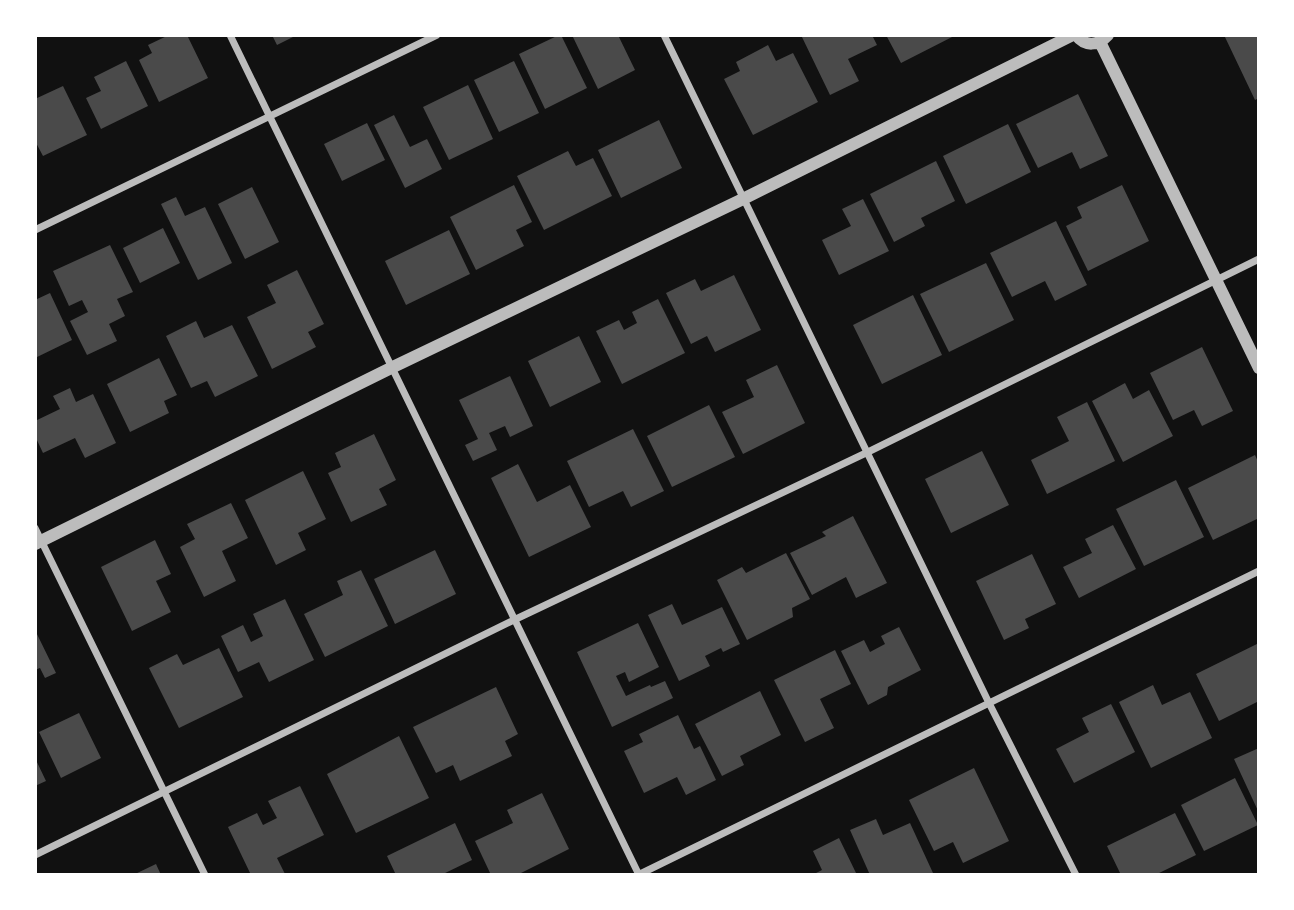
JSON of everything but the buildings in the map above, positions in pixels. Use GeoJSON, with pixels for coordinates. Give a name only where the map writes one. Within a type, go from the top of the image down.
{"type":"FeatureCollection","features":[{"type":"Feature","properties":{"kind":"street"},"geometry":{"type":"LineString","coordinates":[[230,35],[639,875],[1259,572]]}},
{"type":"Feature","properties":{"kind":"street"},"geometry":{"type":"LineString","coordinates":[[35,230],[437,35]]}},
{"type":"Feature","properties":{"kind":"street"},"geometry":{"type":"LineString","coordinates":[[664,35],[989,703],[1076,875]]}},
{"type":"Feature","properties":{"kind":"street"},"geometry":{"type":"LineString","coordinates":[[38,542],[1074,35],[1088,44],[1104,39],[1259,368]]}},
{"type":"Feature","properties":{"kind":"street"},"geometry":{"type":"LineString","coordinates":[[35,855],[516,619],[868,452],[1259,259]]}},
{"type":"Feature","properties":{"kind":"street"},"geometry":{"type":"LineString","coordinates":[[35,528],[38,542],[205,875]]}}]}
